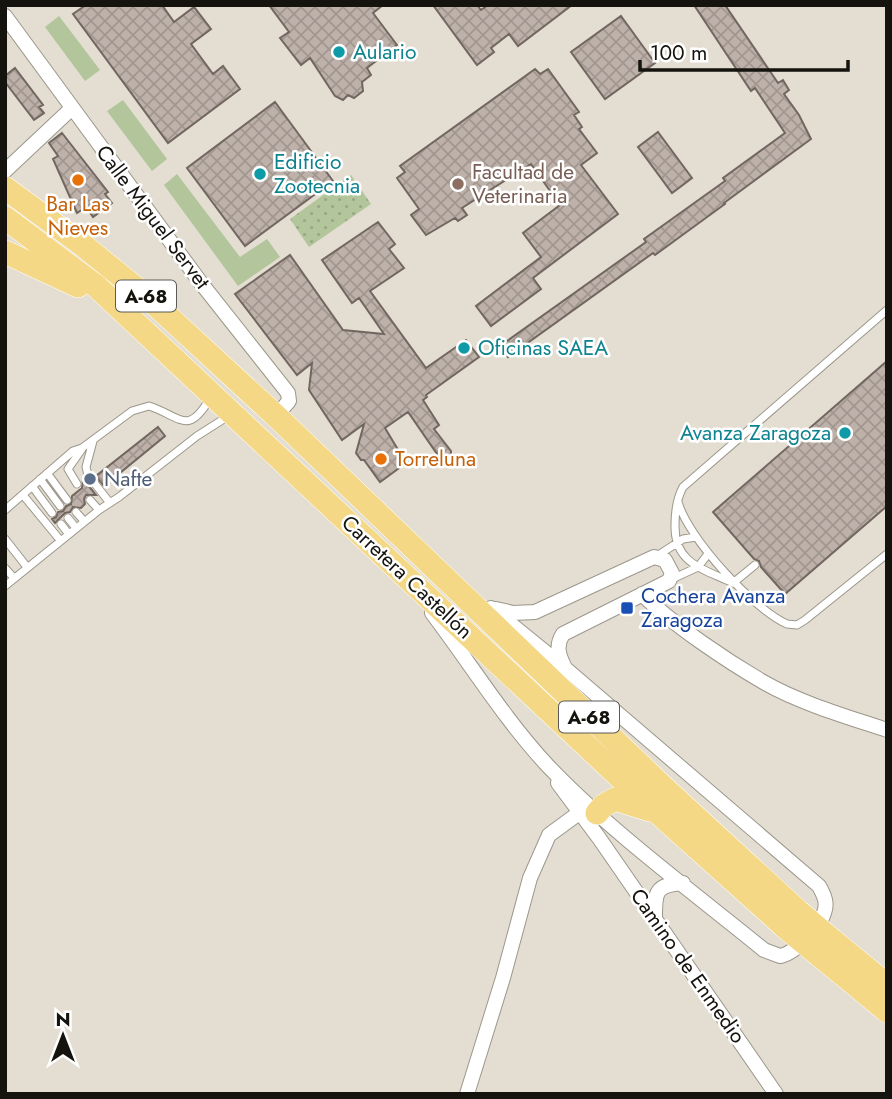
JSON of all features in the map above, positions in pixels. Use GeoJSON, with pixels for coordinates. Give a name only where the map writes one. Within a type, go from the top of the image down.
{"type":"FeatureCollection","features":[{"type":"Feature","properties":{"kind":"highway","name":"Carretera Castellón"},"geometry":{"type":"LineString","coordinates":[[5,188],[75,239],[148,298],[276,416],[661,785],[792,919]]}},
{"type":"Feature","properties":{"kind":"highway","name":"Carretera Castellón"},"geometry":{"type":"LineString","coordinates":[[5,218],[96,286],[657,811],[792,919],[825,948],[887,1011]]}},
{"type":"Feature","properties":{"kind":"highway"},"geometry":{"type":"LineString","coordinates":[[5,252],[55,274],[120,310]]}},
{"type":"Feature","properties":{"kind":"highway"},"geometry":{"type":"LineString","coordinates":[[588,813],[615,799],[657,811]]}},
{"type":"Feature","properties":{"kind":"highway","name":"Carretera Castellón"},"geometry":{"type":"LineString","coordinates":[[825,948],[887,985]]}},
{"type":"Feature","properties":{"kind":"street","name":"Calle Miguel Servet"},"geometry":{"type":"LineString","coordinates":[[5,16],[201,284],[289,398],[276,416]]}},
{"type":"Feature","properties":{"kind":"street"},"geometry":{"type":"LineString","coordinates":[[5,171],[72,108]]}},
{"type":"Feature","properties":{"kind":"street","name":"Carretera Castellón"},"geometry":{"type":"LineString","coordinates":[[381,519],[566,669],[819,886],[825,895],[825,913],[796,948],[785,955],[779,956],[764,950],[683,883],[588,813]]}},
{"type":"Feature","properties":{"kind":"street"},"geometry":{"type":"LineString","coordinates":[[491,608],[513,613],[535,612],[654,557],[662,558],[672,573],[668,581],[563,634],[558,642],[558,649],[566,669]]}},
{"type":"Feature","properties":{"kind":"street"},"geometry":{"type":"LineString","coordinates":[[404,575],[514,724],[588,813],[548,835],[530,878],[467,1094]]}},
{"type":"Feature","properties":{"kind":"street"},"geometry":{"type":"LineString","coordinates":[[642,594],[659,611],[766,684],[887,730]]}},
{"type":"Feature","properties":{"kind":"street","name":"Camino de Enmedio"},"geometry":{"type":"LineString","coordinates":[[588,813],[599,838],[776,1094]]}},
{"type":"Feature","properties":{"kind":"street"},"geometry":{"type":"LineString","coordinates":[[655,919],[655,897],[660,888],[668,884],[683,883]]}},
{"type":"Feature","properties":{"kind":"lane"},"geometry":{"type":"LineString","coordinates":[[733,583],[698,567],[683,556],[677,543],[674,527],[678,502],[688,481],[887,310]]}},
{"type":"Feature","properties":{"kind":"lane"},"geometry":{"type":"LineString","coordinates":[[5,510],[73,451],[82,448],[132,411],[145,406],[154,407],[175,419],[193,419],[202,411],[212,394]]}},
{"type":"Feature","properties":{"kind":"lane"},"geometry":{"type":"LineString","coordinates":[[6,585],[68,533],[197,436],[232,414]]}},
{"type":"Feature","properties":{"kind":"lane"},"geometry":{"type":"LineString","coordinates":[[93,440],[86,470],[110,503]]}},
{"type":"Feature","properties":{"kind":"lane"},"geometry":{"type":"LineString","coordinates":[[77,484],[68,469],[82,448]]}},
{"type":"Feature","properties":{"kind":"lane"},"geometry":{"type":"LineString","coordinates":[[47,472],[67,500]]}},
{"type":"Feature","properties":{"kind":"lane"},"geometry":{"type":"LineString","coordinates":[[40,479],[60,506]]}},
{"type":"Feature","properties":{"kind":"lane"},"geometry":{"type":"LineString","coordinates":[[32,486],[52,513]]}},
{"type":"Feature","properties":{"kind":"lane"},"geometry":{"type":"LineString","coordinates":[[23,495],[60,540]]}},
{"type":"Feature","properties":{"kind":"lane"},"geometry":{"type":"LineString","coordinates":[[90,500],[99,510]]}},
{"type":"Feature","properties":{"kind":"lane"},"geometry":{"type":"LineString","coordinates":[[678,502],[685,522],[733,583],[782,622],[797,625],[887,554]]}},
{"type":"Feature","properties":{"kind":"lane"},"geometry":{"type":"LineString","coordinates":[[76,512],[83,522]]}},
{"type":"Feature","properties":{"kind":"lane"},"geometry":{"type":"LineString","coordinates":[[68,518],[76,528]]}},
{"type":"Feature","properties":{"kind":"lane"},"geometry":{"type":"LineString","coordinates":[[61,524],[68,533]]}},
{"type":"Feature","properties":{"kind":"lane"},"geometry":{"type":"LineString","coordinates":[[654,557],[677,543],[696,537]]}},
{"type":"Feature","properties":{"kind":"lane"},"geometry":{"type":"LineString","coordinates":[[5,539],[27,567]]}},
{"type":"Feature","properties":{"kind":"lane"},"geometry":{"type":"LineString","coordinates":[[668,581],[698,567],[708,554]]}},
{"type":"Feature","properties":{"kind":"lane"},"geometry":{"type":"LineString","coordinates":[[733,583],[755,565]]}},
{"type":"Feature","properties":{"kind":"lane"},"geometry":{"type":"LineString","coordinates":[[5,568],[14,578]]}},
{"type":"Feature","properties":{"kind":"green space"},"geometry":{"type":"Polygon","coordinates":[[[59,16],[100,70],[85,81],[45,27],[59,16]]]}},
{"type":"Feature","properties":{"kind":"green space"},"geometry":{"type":"Polygon","coordinates":[[[123,100],[167,159],[152,171],[107,111],[123,100]]]}},
{"type":"Feature","properties":{"kind":"green space"},"geometry":{"type":"Polygon","coordinates":[[[177,174],[240,257],[267,239],[280,257],[238,286],[164,185],[177,174]]]}},
{"type":"Feature","properties":{"kind":"green space"},"geometry":{"type":"Polygon","coordinates":[[[351,175],[371,204],[309,247],[290,219],[351,175]]]}},
{"type":"Feature","properties":{"kind":"building"},"geometry":{"type":"Polygon","coordinates":[[[86,5],[162,5],[174,22],[194,7],[211,29],[191,44],[213,74],[223,66],[240,89],[168,143],[73,14],[86,5]]]}},
{"type":"Feature","properties":{"kind":"building","name":"Aulario"},"geometry":{"type":"Polygon","coordinates":[[[269,5],[383,5],[373,13],[397,45],[367,68],[371,75],[362,82],[363,91],[354,98],[348,95],[343,100],[335,96],[310,58],[301,65],[280,38],[289,32],[269,5]]]}},
{"type":"Feature","properties":{"kind":"building"},"geometry":{"type":"Polygon","coordinates":[[[433,5],[477,5],[481,10],[488,5],[572,5],[518,46],[509,34],[491,48],[494,52],[477,65],[433,5]]]}},
{"type":"Feature","properties":{"kind":"building"},"geometry":{"type":"Polygon","coordinates":[[[694,5],[725,5],[778,83],[783,80],[789,90],[784,94],[811,139],[655,255],[653,253],[508,357],[500,346],[646,242],[644,239],[725,181],[723,178],[785,133],[755,88],[751,91],[694,5]]]}},
{"type":"Feature","properties":{"kind":"building"},"geometry":{"type":"Polygon","coordinates":[[[621,16],[655,63],[605,99],[571,52],[621,16]]]}},
{"type":"Feature","properties":{"kind":"building"},"geometry":{"type":"Polygon","coordinates":[[[15,68],[43,105],[39,107],[44,113],[34,120],[5,82],[5,76],[15,68]]]}},
{"type":"Feature","properties":{"kind":"building"},"geometry":{"type":"Polygon","coordinates":[[[535,69],[540,74],[548,69],[579,112],[574,115],[582,127],[579,129],[597,153],[581,165],[618,214],[533,278],[541,289],[491,326],[476,306],[541,257],[523,233],[560,205],[531,164],[462,208],[467,215],[458,221],[455,218],[426,235],[411,215],[419,209],[397,178],[405,172],[400,166],[535,69]]]}},
{"type":"Feature","properties":{"kind":"building","name":"Edificio Zootecnia"},"geometry":{"type":"Polygon","coordinates":[[[275,102],[333,181],[245,246],[187,168],[275,102]]]}},
{"type":"Feature","properties":{"kind":"building"},"geometry":{"type":"Polygon","coordinates":[[[658,132],[692,178],[672,193],[638,147],[658,132]]]}},
{"type":"Feature","properties":{"kind":"building"},"geometry":{"type":"Polygon","coordinates":[[[62,133],[108,192],[105,194],[112,203],[93,217],[86,207],[77,213],[53,159],[58,156],[49,143],[62,133]]]}},
{"type":"Feature","properties":{"kind":"building"},"geometry":{"type":"Polygon","coordinates":[[[378,222],[395,244],[389,249],[404,268],[370,291],[426,368],[466,340],[479,357],[426,395],[423,400],[439,425],[434,429],[451,451],[444,464],[408,412],[385,428],[406,463],[380,482],[356,453],[364,424],[342,440],[309,390],[312,363],[297,375],[235,294],[290,255],[343,330],[384,334],[359,298],[352,303],[322,260],[378,222]]]}},
{"type":"Feature","properties":{"kind":"building","name":"Avanza Zaragoza"},"geometry":{"type":"Polygon","coordinates":[[[887,361],[887,506],[785,594],[761,567],[759,561],[754,559],[713,512],[887,361]]]}},
{"type":"Feature","properties":{"kind":"building"},"geometry":{"type":"Polygon","coordinates":[[[158,427],[165,436],[104,486],[96,476],[158,427]]]}},
{"type":"Feature","properties":{"kind":"building"},"geometry":{"type":"Polygon","coordinates":[[[83,479],[96,495],[86,495],[85,504],[81,508],[73,507],[55,523],[52,519],[71,504],[72,496],[82,488],[83,479]]]}},
{"type":"Feature","properties":{"kind":"place","name":"Aulario"},"geometry":{"type":"Point","coordinates":[339,52]}},
{"type":"Feature","properties":{"kind":"place","name":"Edificio Zootecnia"},"geometry":{"type":"Point","coordinates":[260,174]}},
{"type":"Feature","properties":{"kind":"place","name":"Bar Las Nieves"},"geometry":{"type":"Point","coordinates":[78,180]}},
{"type":"Feature","properties":{"kind":"place","name":"Facultad de Veterinaria"},"geometry":{"type":"Point","coordinates":[458,184]}},
{"type":"Feature","properties":{"kind":"place","name":"Oficinas SAEA"},"geometry":{"type":"Point","coordinates":[464,348]}},
{"type":"Feature","properties":{"kind":"place","name":"Avanza Zaragoza"},"geometry":{"type":"Point","coordinates":[845,433]}},
{"type":"Feature","properties":{"kind":"place","name":"Torreluna"},"geometry":{"type":"Point","coordinates":[381,459]}},
{"type":"Feature","properties":{"kind":"place","name":"Nafte"},"geometry":{"type":"Point","coordinates":[90,479]}},
{"type":"Feature","properties":{"kind":"place","name":"Cochera Avanza Zaragoza"},"geometry":{"type":"Point","coordinates":[627,608]}}]}
